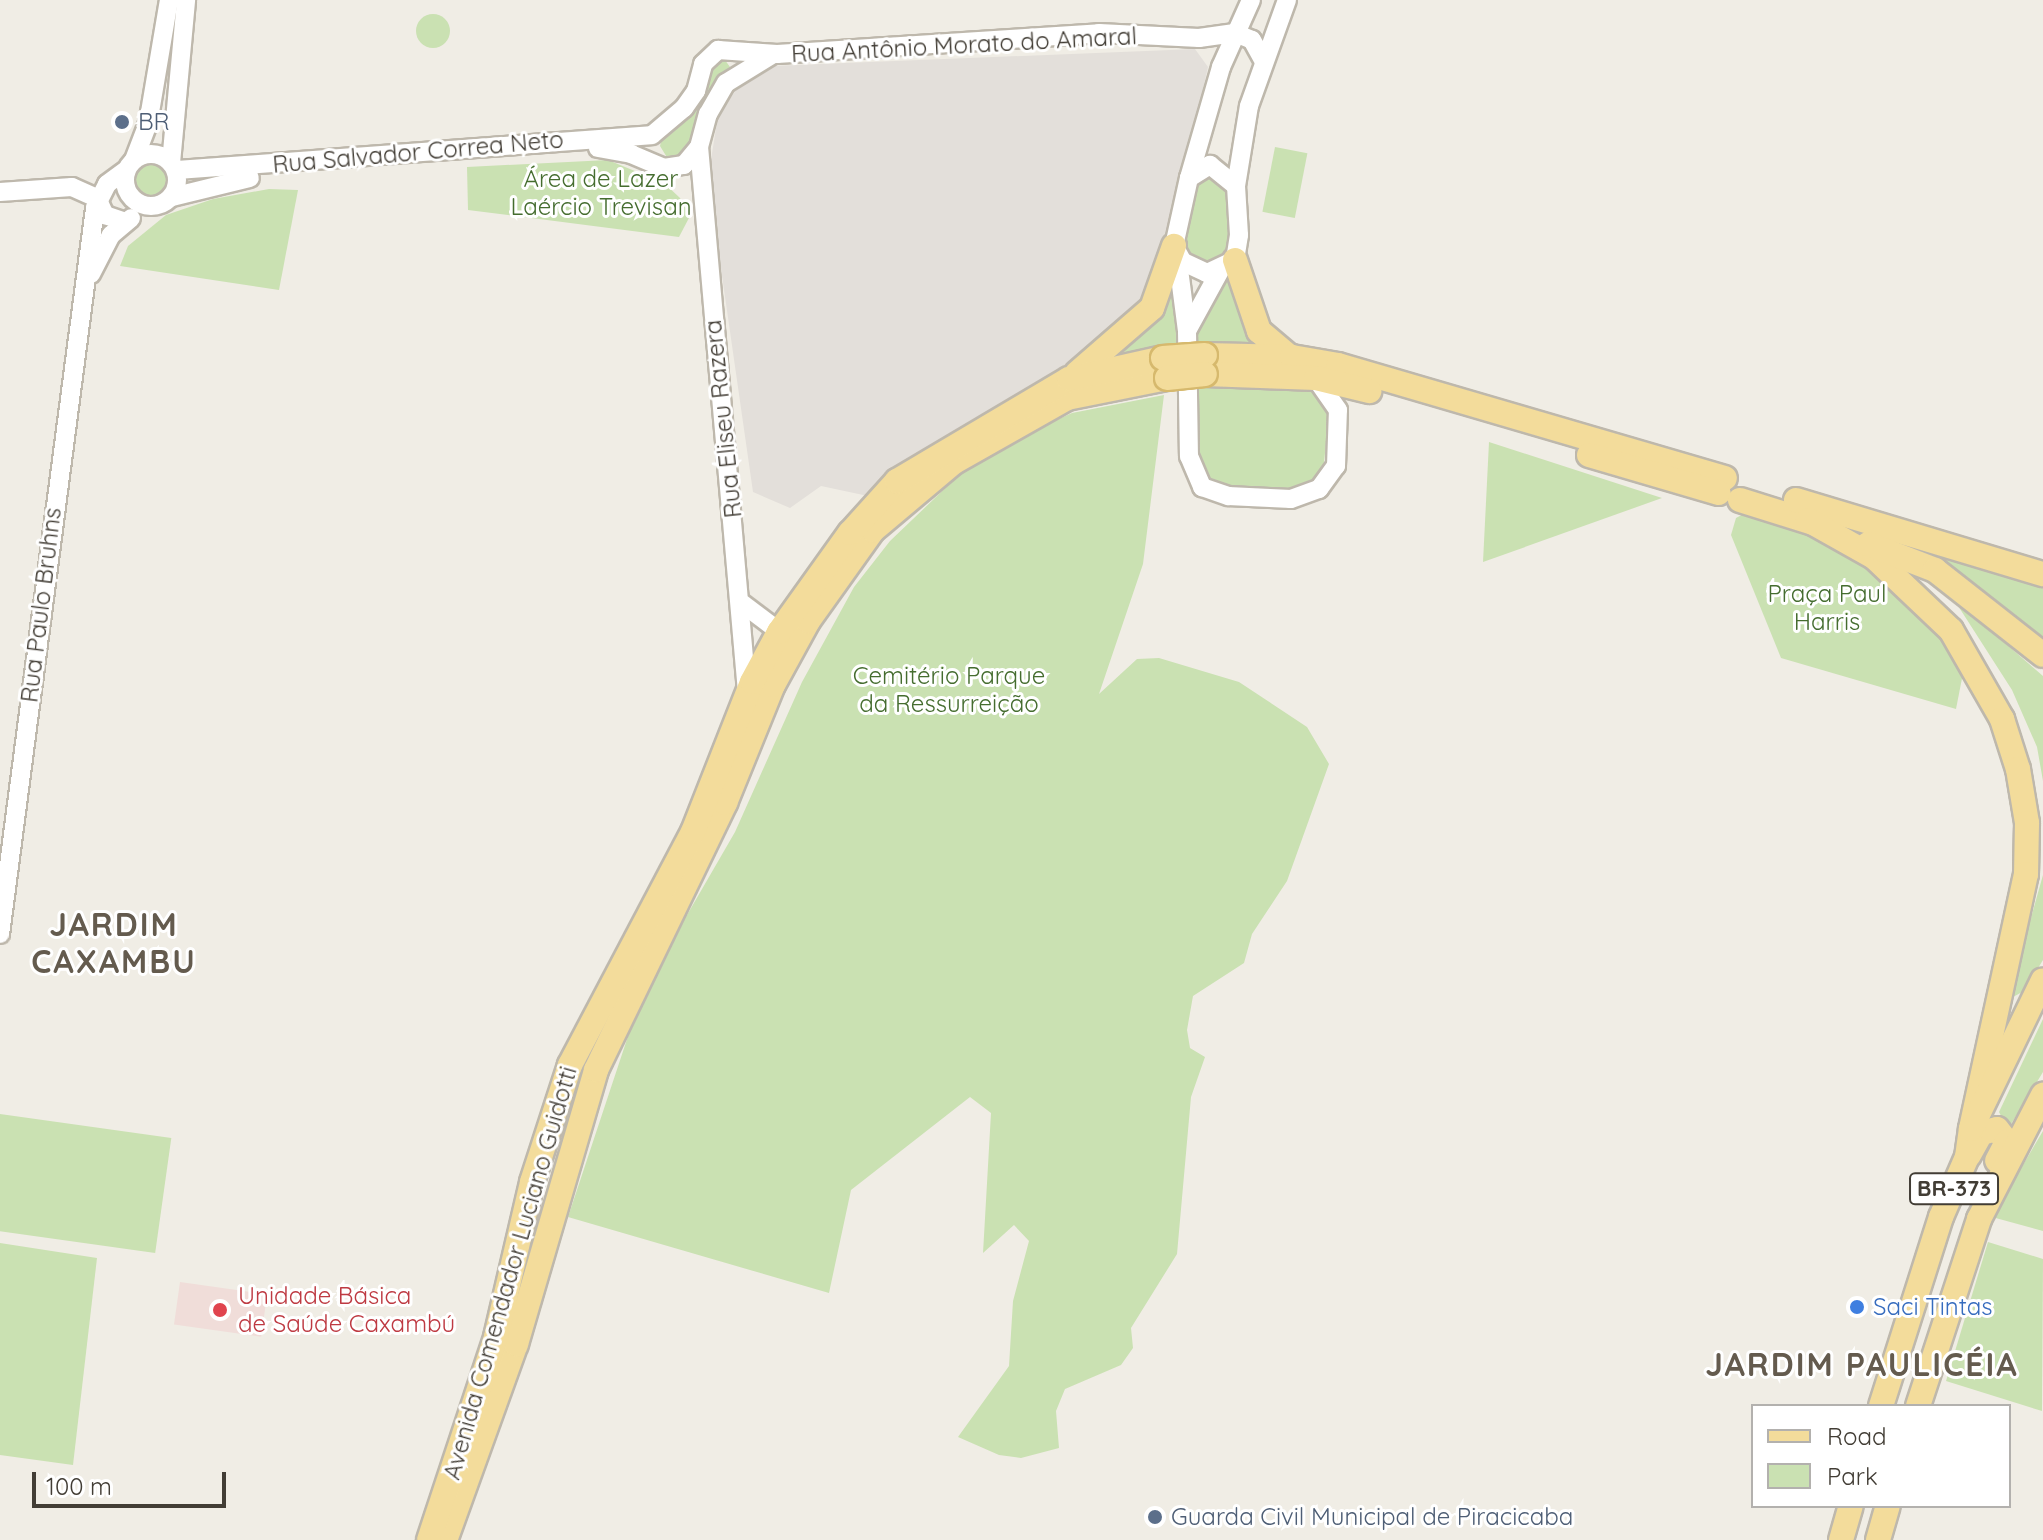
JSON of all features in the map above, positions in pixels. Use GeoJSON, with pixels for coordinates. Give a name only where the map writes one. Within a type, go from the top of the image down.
{"type":"FeatureCollection","features":[{"type":"Feature","properties":{"kind":"main road"},"geometry":{"type":"LineString","coordinates":[[1069,379],[1152,308],[1176,250]]}},
{"type":"Feature","properties":{"kind":"main road"},"geometry":{"type":"LineString","coordinates":[[1228,264],[1259,331],[1292,357]]}},
{"type":"Feature","properties":{"kind":"main road","name":"Avenida Comendador Luciano Guidotti"},"geometry":{"type":"LineString","coordinates":[[445,1540],[506,1372],[596,1070],[788,638],[850,533],[897,481],[1069,379],[1292,357],[1338,365],[1732,489],[1935,570],[2043,655]]}},
{"type":"Feature","properties":{"kind":"main road","name":"Avenida Comendador Luciano Guidotti"},"geometry":{"type":"LineString","coordinates":[[1205,364],[1316,378],[1355,387],[2043,574]]}},
{"type":"Feature","properties":{"kind":"main road","name":"Avenida Comendador Luciano Guidotti"},"geometry":{"type":"LineString","coordinates":[[429,1540],[496,1337],[532,1182],[570,1065],[693,832],[747,693],[873,530],[954,462],[1067,398],[1165,368]]}},
{"type":"Feature","properties":{"kind":"main road"},"geometry":{"type":"LineString","coordinates":[[1808,520],[1874,557],[1951,630],[2002,719],[2018,769],[2027,823],[2026,874],[1971,1129]]}},
{"type":"Feature","properties":{"kind":"main road","name":"BR-373"},"geometry":{"type":"LineString","coordinates":[[1882,1404],[1941,1217],[1964,1166],[1971,1129],[2043,980]]}},
{"type":"Feature","properties":{"kind":"main road","name":"BR-373"},"geometry":{"type":"LineString","coordinates":[[1919,1404],[1979,1219],[2043,1095]]}},
{"type":"Feature","properties":{"kind":"main road"},"geometry":{"type":"LineString","coordinates":[[1958,1278],[1941,1272],[1940,1265],[1964,1166],[1981,1133],[1997,1129],[2007,1142],[1981,1193],[1979,1219]]}},
{"type":"Feature","properties":{"kind":"main road"},"geometry":{"type":"LineString","coordinates":[[1841,1540],[1850,1508]]}},
{"type":"Feature","properties":{"kind":"main road"},"geometry":{"type":"LineString","coordinates":[[1878,1540],[1887,1508]]}},
{"type":"Feature","properties":{"kind":"street"},"geometry":{"type":"LineString","coordinates":[[169,0],[152,106],[130,165],[129,196],[152,207],[172,197],[186,0]]}},
{"type":"Feature","properties":{"kind":"street"},"geometry":{"type":"LineString","coordinates":[[1251,0],[1221,67],[1189,178],[1176,250],[1187,331],[1189,456],[1202,487],[1228,496],[1291,499],[1319,489],[1336,466],[1338,410],[1355,387]]}},
{"type":"Feature","properties":{"kind":"street"},"geometry":{"type":"LineString","coordinates":[[1187,331],[1228,264],[1240,142],[1287,0]]}},
{"type":"Feature","properties":{"kind":"street","name":"Rua Antônio Morato do Amaral"},"geometry":{"type":"LineString","coordinates":[[659,131],[696,91],[703,64],[718,50],[777,54],[1099,33],[1199,38],[1235,33]]}},
{"type":"Feature","properties":{"kind":"street"},"geometry":{"type":"LineString","coordinates":[[1235,33],[1252,40],[1264,62]]}},
{"type":"Feature","properties":{"kind":"street"},"geometry":{"type":"LineString","coordinates":[[1199,38],[1217,55],[1221,67]]}},
{"type":"Feature","properties":{"kind":"street","name":"Rua Antônio Morato do Amaral"},"geometry":{"type":"LineString","coordinates":[[733,76],[777,54]]}},
{"type":"Feature","properties":{"kind":"street","name":"Rua Eliseu Razera"},"geometry":{"type":"LineString","coordinates":[[733,76],[716,96],[699,147],[703,235],[743,604],[747,693]]}},
{"type":"Feature","properties":{"kind":"street","name":"Rua Salvador Correa Neto"},"geometry":{"type":"LineString","coordinates":[[173,166],[659,131]]}},
{"type":"Feature","properties":{"kind":"street"},"geometry":{"type":"LineString","coordinates":[[664,168],[684,165],[699,147]]}},
{"type":"Feature","properties":{"kind":"street","name":"Rua Salvador Correa Neto"},"geometry":{"type":"LineString","coordinates":[[172,197],[246,178],[502,154],[603,148],[664,168]]}},
{"type":"Feature","properties":{"kind":"street"},"geometry":{"type":"LineString","coordinates":[[97,198],[130,165],[157,154],[173,166]]}},
{"type":"Feature","properties":{"kind":"street"},"geometry":{"type":"LineString","coordinates":[[1189,178],[1210,165],[1236,186]]}},
{"type":"Feature","properties":{"kind":"street","name":"Rua Eliseu Razera"},"geometry":{"type":"LineString","coordinates":[[664,168],[690,189],[703,235]]}},
{"type":"Feature","properties":{"kind":"street"},"geometry":{"type":"LineString","coordinates":[[0,192],[72,187],[97,198],[105,215],[125,222]]}},
{"type":"Feature","properties":{"kind":"street","name":"Rua Paulo Bruhns"},"geometry":{"type":"LineString","coordinates":[[0,934],[55,491],[89,276],[97,198]]}},
{"type":"Feature","properties":{"kind":"street","name":"Rua Paulo Bruhns"},"geometry":{"type":"LineString","coordinates":[[89,276],[111,235],[125,222],[152,207]]}},
{"type":"Feature","properties":{"kind":"street"},"geometry":{"type":"LineString","coordinates":[[1176,250],[1193,271],[1228,264]]}},
{"type":"Feature","properties":{"kind":"street"},"geometry":{"type":"LineString","coordinates":[[1316,378],[1338,410]]}},
{"type":"Feature","properties":{"kind":"street"},"geometry":{"type":"LineString","coordinates":[[743,604],[788,638]]}},
{"type":"Feature","properties":{"kind":"shaded area"},"geometry":{"type":"Polygon","coordinates":[[[1195,49],[1208,67],[1158,284],[1143,306],[1096,344],[868,496],[821,486],[790,508],[753,492],[708,178],[718,116],[736,90],[771,66],[1195,49]]]}},
{"type":"Feature","properties":{"kind":"shaded area","name":"Unidade Básica de Saúde Caxambú"},"geometry":{"type":"Polygon","coordinates":[[[180,1282],[267,1294],[261,1337],[174,1325],[180,1282]]]}},
{"type":"Feature","properties":{"kind":"green space"},"geometry":{"type":"Polygon","coordinates":[[[433,14],[445,19],[450,31],[445,43],[433,48],[421,43],[416,31],[421,19],[433,14]]]}},
{"type":"Feature","properties":{"kind":"green space"},"geometry":{"type":"Polygon","coordinates":[[[722,56],[730,67],[709,93],[687,153],[683,159],[668,159],[660,146],[662,138],[706,88],[710,65],[722,56]]]}},
{"type":"Feature","properties":{"kind":"green space"},"geometry":{"type":"Polygon","coordinates":[[[1275,147],[1307,153],[1295,218],[1262,212],[1275,147]]]}},
{"type":"Feature","properties":{"kind":"green space","name":"Área de Lazer Laércio Trevisan"},"geometry":{"type":"Polygon","coordinates":[[[608,160],[664,183],[680,198],[690,216],[679,237],[468,210],[467,167],[608,160]]]}},
{"type":"Feature","properties":{"kind":"green space"},"geometry":{"type":"Polygon","coordinates":[[[151,162],[164,167],[169,180],[164,193],[151,198],[138,193],[133,180],[138,167],[151,162]]]}},
{"type":"Feature","properties":{"kind":"green space"},"geometry":{"type":"Polygon","coordinates":[[[1213,171],[1230,192],[1230,257],[1219,264],[1195,263],[1181,247],[1194,184],[1213,171]]]}},
{"type":"Feature","properties":{"kind":"green space"},"geometry":{"type":"Polygon","coordinates":[[[269,189],[298,190],[279,290],[120,266],[128,246],[166,215],[213,199],[269,189]]]}},
{"type":"Feature","properties":{"kind":"green space"},"geometry":{"type":"Polygon","coordinates":[[[1173,269],[1181,351],[1099,364],[1173,269]]]}},
{"type":"Feature","properties":{"kind":"green space"},"geometry":{"type":"Polygon","coordinates":[[[1233,271],[1269,350],[1193,350],[1194,329],[1233,271]]]}},
{"type":"Feature","properties":{"kind":"green space"},"geometry":{"type":"Polygon","coordinates":[[[1194,381],[1313,384],[1329,411],[1323,474],[1298,492],[1221,488],[1208,480],[1197,463],[1194,381]]]}},
{"type":"Feature","properties":{"kind":"green space","name":"Cemitério Parque da Ressurreição"},"geometry":{"type":"Polygon","coordinates":[[[1164,395],[1143,564],[1099,694],[1137,659],[1159,658],[1239,682],[1307,727],[1329,764],[1287,881],[1252,934],[1244,963],[1193,996],[1187,1030],[1190,1048],[1205,1057],[1191,1097],[1177,1254],[1131,1328],[1133,1348],[1121,1365],[1065,1389],[1056,1411],[1059,1448],[1021,1458],[999,1455],[958,1437],[1009,1366],[1013,1301],[1029,1241],[1014,1225],[983,1253],[991,1113],[970,1097],[851,1190],[829,1293],[568,1217],[643,991],[735,832],[802,682],[854,587],[890,541],[959,475],[1017,438],[1072,413],[1164,395]]]}},
{"type":"Feature","properties":{"kind":"green space"},"geometry":{"type":"Polygon","coordinates":[[[1489,442],[1662,498],[1483,562],[1489,442]]]}},
{"type":"Feature","properties":{"kind":"green space","name":"Praça Paul Harris"},"geometry":{"type":"Polygon","coordinates":[[[1753,509],[1810,527],[1870,562],[1927,610],[1965,663],[1956,709],[1781,658],[1731,535],[1736,518],[1753,509]]]}},
{"type":"Feature","properties":{"kind":"green space"},"geometry":{"type":"Polygon","coordinates":[[[1940,558],[2043,586],[2043,642],[1940,558]]]}},
{"type":"Feature","properties":{"kind":"green space"},"geometry":{"type":"Polygon","coordinates":[[[1953,598],[2043,676],[2043,781],[2037,747],[2012,690],[1953,598]]]}},
{"type":"Feature","properties":{"kind":"green space"},"geometry":{"type":"Polygon","coordinates":[[[2043,875],[2043,960],[2024,991],[2013,997],[2012,985],[2043,875]]]}},
{"type":"Feature","properties":{"kind":"green space"},"geometry":{"type":"Polygon","coordinates":[[[2043,1019],[2043,1072],[2008,1129],[1999,1112],[2043,1019]]]}},
{"type":"Feature","properties":{"kind":"green space"},"geometry":{"type":"Polygon","coordinates":[[[0,1114],[171,1138],[155,1253],[0,1231],[0,1114]]]}},
{"type":"Feature","properties":{"kind":"green space"},"geometry":{"type":"Polygon","coordinates":[[[2043,1131],[2043,1231],[1992,1217],[2043,1131]]]}},
{"type":"Feature","properties":{"kind":"green space"},"geometry":{"type":"Polygon","coordinates":[[[1988,1242],[2043,1259],[2042,1411],[1946,1381],[1988,1242]]]}},
{"type":"Feature","properties":{"kind":"green space"},"geometry":{"type":"Polygon","coordinates":[[[0,1243],[97,1258],[73,1465],[0,1455],[0,1243]]]}},
{"type":"Feature","properties":{"kind":"place","name":"BR"},"geometry":{"type":"Point","coordinates":[122,122]}},
{"type":"Feature","properties":{"kind":"place","name":"Saci Tintas"},"geometry":{"type":"Point","coordinates":[1857,1307]}},
{"type":"Feature","properties":{"kind":"place","name":"Unidade Básica de Saúde Caxambú"},"geometry":{"type":"Point","coordinates":[220,1310]}},
{"type":"Feature","properties":{"kind":"place","name":"Guarda Civil Municipal de Piracicaba"},"geometry":{"type":"Point","coordinates":[1155,1517]}},
{"type":"Feature","properties":{"kind":"district","name":"JARDIM CAXAMBU"},"geometry":{"type":"Point","coordinates":[114,944]}},
{"type":"Feature","properties":{"kind":"district","name":"JARDIM PAULICÉIA"},"geometry":{"type":"Point","coordinates":[1862,1364]}}]}
